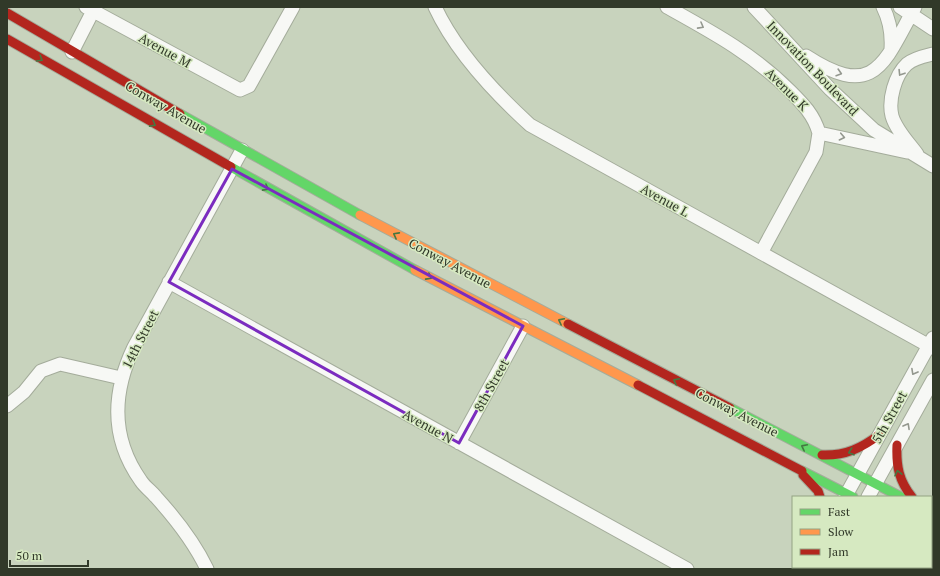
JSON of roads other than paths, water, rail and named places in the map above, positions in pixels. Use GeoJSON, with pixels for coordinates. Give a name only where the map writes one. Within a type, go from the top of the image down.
{"type":"FeatureCollection","features":[{"type":"Feature","properties":{"kind":"street","name":"Avenue M"},"geometry":{"type":"LineString","coordinates":[[92,8],[237,89],[244,90],[249,86],[293,7]]}},
{"type":"Feature","properties":{"kind":"street","name":"Avenue L"},"geometry":{"type":"LineString","coordinates":[[435,7],[456,42],[509,106],[530,126],[760,253],[932,344]]}},
{"type":"Feature","properties":{"kind":"street","name":"Avenue K"},"geometry":{"type":"LineString","coordinates":[[667,7],[732,44],[765,67],[811,114],[819,133]]}},
{"type":"Feature","properties":{"kind":"street","name":"Innovation Boulevard"},"geometry":{"type":"LineString","coordinates":[[754,7],[793,47],[830,89],[868,124],[907,152],[933,166]]}},
{"type":"Feature","properties":{"kind":"street"},"geometry":{"type":"LineString","coordinates":[[883,7],[888,18],[892,37],[890,53]]}},
{"type":"Feature","properties":{"kind":"street"},"geometry":{"type":"LineString","coordinates":[[72,52],[92,8]]}},
{"type":"Feature","properties":{"kind":"street"},"geometry":{"type":"LineString","coordinates":[[793,47],[826,69],[850,76],[864,76],[876,70],[890,53],[909,10],[933,29]]}},
{"type":"Feature","properties":{"kind":"street","name":"Conway Avenue"},"geometry":{"type":"LineString","coordinates":[[7,13],[242,150],[397,235],[899,496]]}},
{"type":"Feature","properties":{"kind":"street","name":"Conway Avenue"},"geometry":{"type":"LineString","coordinates":[[7,39],[232,169],[383,253],[848,496]]}},
{"type":"Feature","properties":{"kind":"street"},"geometry":{"type":"LineString","coordinates":[[921,160],[897,127],[892,115],[891,101],[898,77],[907,64],[918,58],[933,54]]}},
{"type":"Feature","properties":{"kind":"street"},"geometry":{"type":"LineString","coordinates":[[760,253],[816,152],[819,133],[907,152]]}},
{"type":"Feature","properties":{"kind":"street","name":"14th Street"},"geometry":{"type":"LineString","coordinates":[[207,569],[194,544],[166,508],[141,482],[129,459],[120,435],[118,412],[121,378],[124,368],[169,282],[242,150]]}},
{"type":"Feature","properties":{"kind":"street","name":"Avenue N"},"geometry":{"type":"LineString","coordinates":[[169,282],[687,569]]}},
{"type":"Feature","properties":{"kind":"street","name":"8th Street"},"geometry":{"type":"LineString","coordinates":[[459,443],[523,326]]}},
{"type":"Feature","properties":{"kind":"street","name":"5th Street"},"geometry":{"type":"LineString","coordinates":[[848,496],[858,474],[880,434],[932,344]]}},
{"type":"Feature","properties":{"kind":"street"},"geometry":{"type":"LineString","coordinates":[[7,406],[24,392],[41,371],[60,364],[121,378]]}},
{"type":"Feature","properties":{"kind":"street","name":"5th Street"},"geometry":{"type":"LineString","coordinates":[[869,496],[933,380]]}},
{"type":"Feature","properties":{"kind":"street"},"geometry":{"type":"LineString","coordinates":[[818,454],[836,456],[847,454],[858,450],[880,434]]}},
{"type":"Feature","properties":{"kind":"street"},"geometry":{"type":"LineString","coordinates":[[897,444],[897,474],[902,486],[911,496]]}},
{"type":"Feature","properties":{"kind":"street"},"geometry":{"type":"LineString","coordinates":[[796,468],[818,492],[820,496]]}}]}
